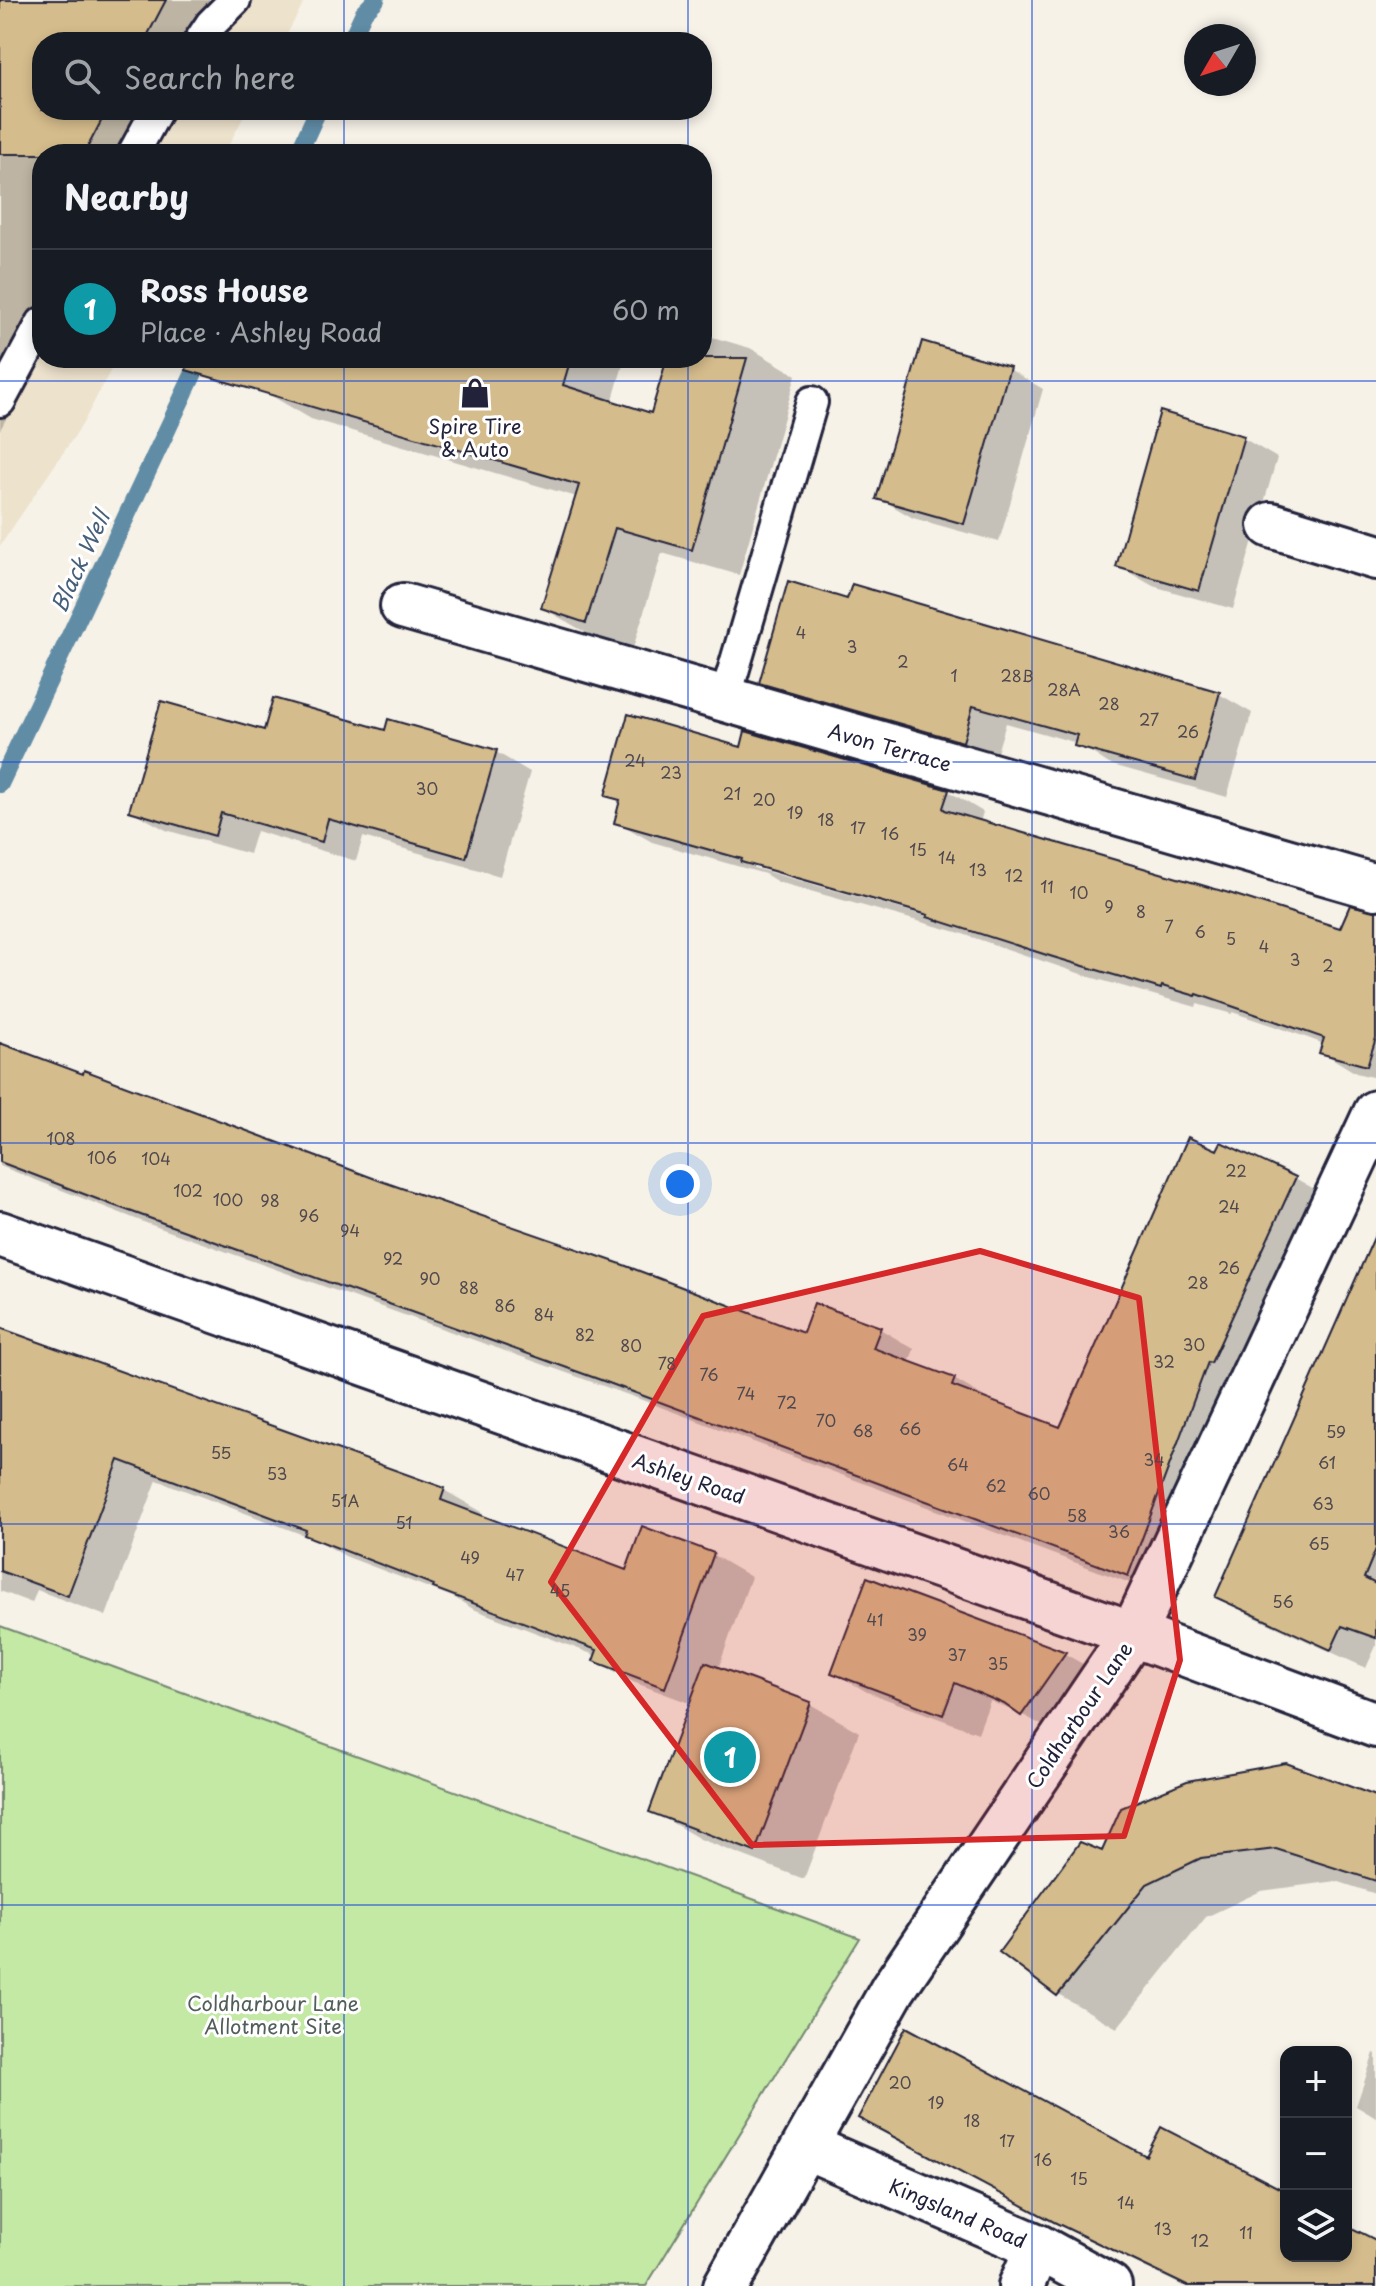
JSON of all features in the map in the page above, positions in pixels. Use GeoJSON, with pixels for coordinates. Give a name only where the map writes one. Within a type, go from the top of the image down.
{"type":"FeatureCollection","features":[{"type":"Feature","properties":{"kind":"street"},"geometry":{"type":"LineString","coordinates":[[1271,525],[1376,557]]}},
{"type":"Feature","properties":{"kind":"street","name":"Avon Terrace"},"geometry":{"type":"LineString","coordinates":[[403,606],[1376,887]]}},
{"type":"Feature","properties":{"kind":"street","name":"Coldharbour Lane"},"geometry":{"type":"LineString","coordinates":[[726,2286],[893,1989],[1133,1634],[1376,1113]]}},
{"type":"Feature","properties":{"kind":"street","name":"Ashley Road"},"geometry":{"type":"LineString","coordinates":[[0,1234],[1133,1634],[1376,1725]]}},
{"type":"Feature","properties":{"kind":"street","name":"Kingsland Road"},"geometry":{"type":"LineString","coordinates":[[805,2146],[1029,2267],[1109,2286]]}},
{"type":"Feature","properties":{"kind":"lane"},"geometry":{"type":"LineString","coordinates":[[206,32],[235,0]]}},
{"type":"Feature","properties":{"kind":"lane"},"geometry":{"type":"LineString","coordinates":[[138,144],[152,120]]}},
{"type":"Feature","properties":{"kind":"lane"},"geometry":{"type":"LineString","coordinates":[[0,401],[32,342]]}},
{"type":"Feature","properties":{"kind":"lane"},"geometry":{"type":"LineString","coordinates":[[725,699],[812,402]]}},
{"type":"Feature","properties":{"kind":"highlighted area"},"geometry":{"type":"Polygon","coordinates":[[[980,1251],[1139,1298],[1180,1660],[1124,1836],[752,1845],[551,1582],[703,1316],[980,1251]]]}},
{"type":"Feature","properties":{"kind":"shaded area"},"geometry":{"type":"Polygon","coordinates":[[[0,0],[305,0],[288,32],[32,32],[32,120],[242,120],[229,144],[32,144],[32,368],[112,368],[82,425],[0,546],[0,0]]]}},
{"type":"Feature","properties":{"kind":"green space","name":"Coldharbour Lane Allotment Site"},"geometry":{"type":"Polygon","coordinates":[[[0,1626],[860,1938],[646,2286],[0,2286],[0,1626]]]}},
{"type":"Feature","properties":{"kind":"building"},"geometry":{"type":"Polygon","coordinates":[[[0,0],[166,0],[149,32],[32,32],[32,120],[102,120],[89,144],[32,144],[32,154],[0,154],[0,0]]]}},
{"type":"Feature","properties":{"kind":"building"},"geometry":{"type":"Polygon","coordinates":[[[922,341],[1010,367],[964,524],[876,499],[922,341]]]}},
{"type":"Feature","properties":{"kind":"building"},"geometry":{"type":"Polygon","coordinates":[[[712,358],[747,358],[692,550],[615,528],[586,623],[541,608],[579,485],[186,370],[568,368],[563,385],[651,413],[664,368],[712,368],[712,358]]]}},
{"type":"Feature","properties":{"kind":"building"},"geometry":{"type":"Polygon","coordinates":[[[1160,411],[1244,436],[1199,591],[1116,567],[1160,411]]]}},
{"type":"Feature","properties":{"kind":"building"},"geometry":{"type":"Polygon","coordinates":[[[788,581],[847,599],[852,584],[1220,692],[1195,780],[1074,746],[1077,735],[973,706],[963,742],[759,683],[788,581]]]}},
{"type":"Feature","properties":{"kind":"building"},"geometry":{"type":"Polygon","coordinates":[[[273,698],[385,730],[388,719],[497,750],[466,858],[328,819],[322,842],[221,813],[215,836],[129,811],[161,701],[264,730],[273,698]]]}},
{"type":"Feature","properties":{"kind":"building"},"geometry":{"type":"Polygon","coordinates":[[[628,714],[741,747],[745,731],[949,790],[945,810],[1340,928],[1350,905],[1376,911],[1376,1038],[1367,1066],[1319,1053],[1324,1038],[1197,994],[1162,986],[1161,989],[928,915],[614,823],[620,800],[605,796],[628,714]]]}},
{"type":"Feature","properties":{"kind":"building"},"geometry":{"type":"Polygon","coordinates":[[[0,1043],[83,1074],[84,1070],[803,1333],[814,1303],[881,1327],[873,1348],[955,1378],[952,1386],[1060,1427],[1188,1137],[1217,1150],[1221,1142],[1296,1177],[1211,1363],[1208,1362],[1128,1576],[0,1162],[0,1043]]]}},
{"type":"Feature","properties":{"kind":"building"},"geometry":{"type":"Polygon","coordinates":[[[1376,1233],[1376,1549],[1364,1578],[1376,1584],[1376,1638],[1342,1626],[1331,1650],[1215,1597],[1376,1233]]]}},
{"type":"Feature","properties":{"kind":"building"},"geometry":{"type":"Polygon","coordinates":[[[0,1328],[445,1488],[441,1500],[626,1570],[642,1526],[714,1553],[665,1688],[593,1661],[597,1650],[304,1535],[306,1530],[119,1460],[68,1596],[0,1571],[0,1328]]]}},
{"type":"Feature","properties":{"kind":"building"},"geometry":{"type":"Polygon","coordinates":[[[867,1577],[1066,1652],[1021,1716],[1004,1704],[955,1683],[943,1715],[831,1673],[867,1577]]]}},
{"type":"Feature","properties":{"kind":"building"},"geometry":{"type":"Polygon","coordinates":[[[705,1662],[811,1702],[755,1852],[649,1812],[705,1662]]]}},
{"type":"Feature","properties":{"kind":"building"},"geometry":{"type":"Polygon","coordinates":[[[1286,1763],[1376,1796],[1376,1881],[1276,1849],[1201,1858],[1147,1884],[1057,1996],[999,1952],[1080,1842],[1102,1851],[1121,1808],[1187,1781],[1286,1763]]]}},
{"type":"Feature","properties":{"kind":"building"},"geometry":{"type":"Polygon","coordinates":[[[906,2027],[1146,2156],[1161,2127],[1280,2188],[1280,2262],[1352,2262],[1352,2228],[1376,2240],[1376,2286],[1187,2286],[1054,2222],[858,2118],[906,2027]]]}},
{"type":"Feature","properties":{"kind":"waterway","name":"Black Well"},"geometry":{"type":"LineString","coordinates":[[355,32],[364,12],[376,0]]}},
{"type":"Feature","properties":{"kind":"waterway","name":"Black Well"},"geometry":{"type":"LineString","coordinates":[[303,144],[313,120]]}},
{"type":"Feature","properties":{"kind":"waterway","name":"Black Well"},"geometry":{"type":"LineString","coordinates":[[0,784],[196,368]]}},
{"type":"Feature","properties":{"kind":"place","name":"Spire Tire & Auto"},"geometry":{"type":"Point","coordinates":[475,393]}},
{"type":"Feature","properties":{"kind":"place","name":"Ross House"},"geometry":{"type":"Point","coordinates":[730,1757]}}]}
